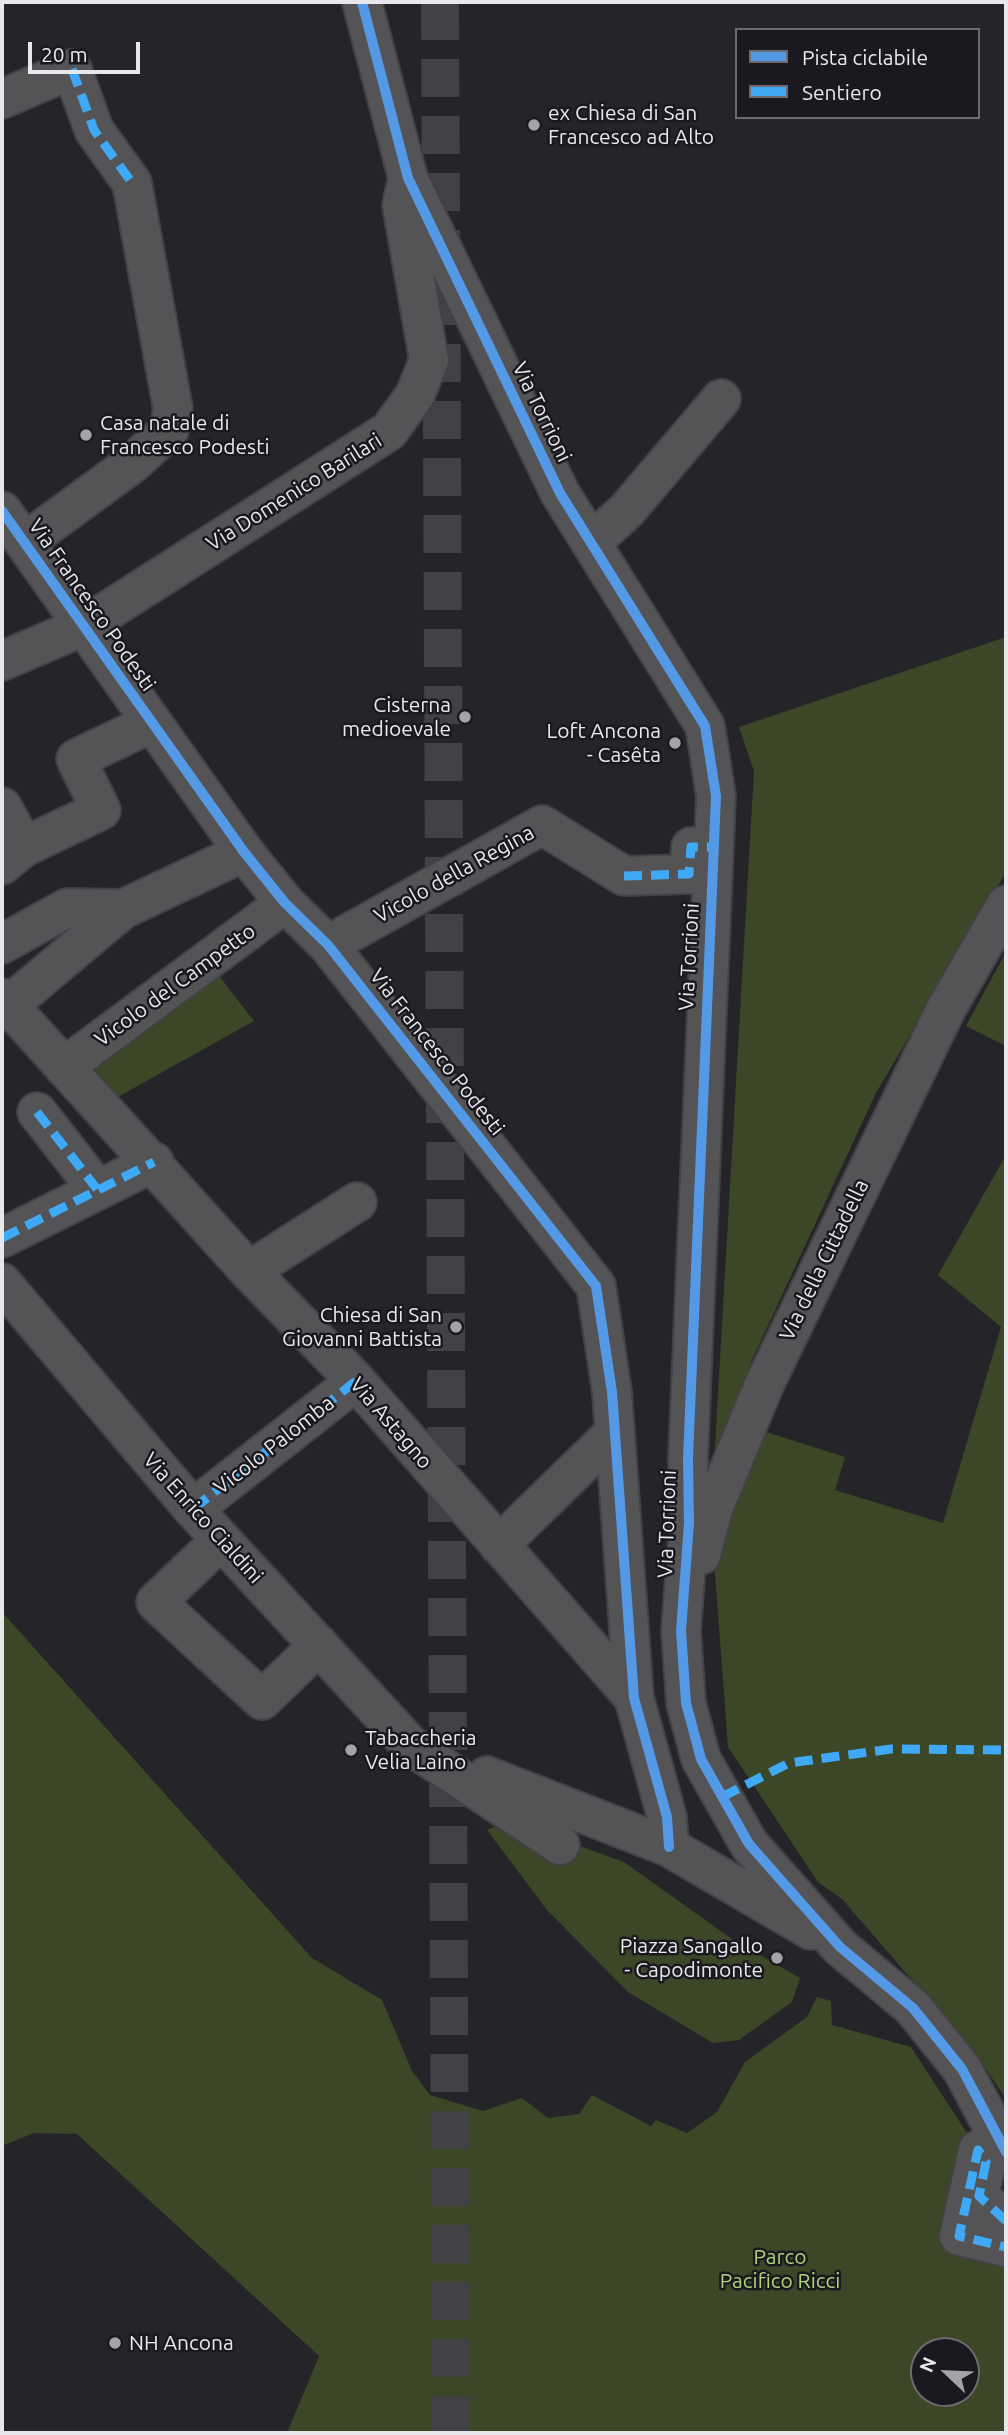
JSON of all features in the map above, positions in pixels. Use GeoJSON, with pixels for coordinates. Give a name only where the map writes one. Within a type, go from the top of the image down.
{"type":"FeatureCollection","features":[{"type":"Feature","properties":{"kind":"street","name":"Via Torrioni"},"geometry":{"type":"LineString","coordinates":[[362,2],[408,178],[560,493],[705,726],[716,796],[688,1458],[689,1524],[681,1631],[686,1703],[701,1759],[749,1844],[840,1947]]}},
{"type":"Feature","properties":{"kind":"street","name":"Via Francesco Podesti"},"geometry":{"type":"LineString","coordinates":[[2,99],[72,69],[94,130],[132,183],[173,409],[169,430],[133,463],[25,542]]}},
{"type":"Feature","properties":{"kind":"street","name":"Via Domenico Barilari"},"geometry":{"type":"LineString","coordinates":[[2,661],[83,626],[389,431],[415,395],[429,360],[402,205],[408,178]]}},
{"type":"Feature","properties":{"kind":"street"},"geometry":{"type":"LineString","coordinates":[[592,544],[627,510],[721,399]]}},
{"type":"Feature","properties":{"kind":"street","name":"Via Francesco Podesti"},"geometry":{"type":"LineString","coordinates":[[2,511],[244,852],[285,903],[328,945],[596,1286],[612,1392],[634,1698]]}},
{"type":"Feature","properties":{"kind":"street"},"geometry":{"type":"LineString","coordinates":[[2,807],[13,856],[101,810],[76,759],[151,723]]}},
{"type":"Feature","properties":{"kind":"street","name":"Vicolo della Regina"},"geometry":{"type":"LineString","coordinates":[[328,945],[541,824],[624,876],[689,874],[691,846],[714,847]]}},
{"type":"Feature","properties":{"kind":"street"},"geometry":{"type":"LineString","coordinates":[[5,1002],[123,909],[244,852]]}},
{"type":"Feature","properties":{"kind":"street","name":"Vicolo del Campetto"},"geometry":{"type":"LineString","coordinates":[[64,1067],[285,903]]}},
{"type":"Feature","properties":{"kind":"street","name":"Via della Cittadella"},"geometry":{"type":"LineString","coordinates":[[681,1631],[713,1509],[764,1385],[946,1009],[1006,905]]}},
{"type":"Feature","properties":{"kind":"street"},"geometry":{"type":"LineString","coordinates":[[2,944],[67,908],[123,909]]}},
{"type":"Feature","properties":{"kind":"street","name":"Via Astagno"},"geometry":{"type":"LineString","coordinates":[[5,1002],[154,1162],[249,1271],[356,1381],[440,1480],[634,1698]]}},
{"type":"Feature","properties":{"kind":"street"},"geometry":{"type":"LineString","coordinates":[[37,1112],[97,1189]]}},
{"type":"Feature","properties":{"kind":"street"},"geometry":{"type":"LineString","coordinates":[[2,1238],[154,1162]]}},
{"type":"Feature","properties":{"kind":"street"},"geometry":{"type":"LineString","coordinates":[[249,1271],[357,1202]]}},
{"type":"Feature","properties":{"kind":"street","name":"Via Enrico Cialdini"},"geometry":{"type":"LineString","coordinates":[[2,1283],[192,1509],[411,1746]]}},
{"type":"Feature","properties":{"kind":"street","name":"Vicolo Palomba"},"geometry":{"type":"LineString","coordinates":[[192,1509],[356,1381]]}},
{"type":"Feature","properties":{"kind":"street"},"geometry":{"type":"LineString","coordinates":[[499,1545],[614,1433]]}},
{"type":"Feature","properties":{"kind":"street"},"geometry":{"type":"LineString","coordinates":[[221,1540],[156,1602],[262,1700],[319,1645]]}},
{"type":"Feature","properties":{"kind":"street"},"geometry":{"type":"LineString","coordinates":[[634,1698],[667,1817],[669,1847]]}},
{"type":"Feature","properties":{"kind":"street"},"geometry":{"type":"LineString","coordinates":[[411,1746],[560,1845]]}},
{"type":"Feature","properties":{"kind":"street"},"geometry":{"type":"LineString","coordinates":[[411,1746],[669,1847],[840,1947],[921,2018],[962,2069],[1006,2152]]}},
{"type":"Feature","properties":{"kind":"street"},"geometry":{"type":"LineString","coordinates":[[669,1847],[749,1844]]}},
{"type":"Feature","properties":{"kind":"street"},"geometry":{"type":"LineString","coordinates":[[1006,2221],[979,2196],[986,2162],[978,2150],[959,2236],[1006,2247]]}},
{"type":"Feature","properties":{"kind":"green space"},"geometry":{"type":"Polygon","coordinates":[[[1006,637],[1006,872],[876,1093],[752,1360],[714,1463],[754,771],[739,727],[1006,637]]]}},
{"type":"Feature","properties":{"kind":"green space"},"geometry":{"type":"Polygon","coordinates":[[[1006,952],[1006,1046],[966,1026],[1006,952]]]}},
{"type":"Feature","properties":{"kind":"green space"},"geometry":{"type":"Polygon","coordinates":[[[220,977],[254,1021],[116,1098],[89,1067],[220,977]]]}},
{"type":"Feature","properties":{"kind":"green space"},"geometry":{"type":"Polygon","coordinates":[[[1006,1155],[1006,2099],[975,2053],[842,1899],[818,1882],[728,1747],[713,1547],[766,1432],[845,1457],[835,1490],[943,1523],[1001,1327],[938,1275],[1006,1155]]]}},
{"type":"Feature","properties":{"kind":"green space","name":"Parco Pacifico Ricci"},"geometry":{"type":"Polygon","coordinates":[[[2,1612],[312,1958],[382,2000],[412,2071],[430,2095],[483,2111],[522,2098],[548,2118],[579,2114],[592,2095],[651,2126],[656,2120],[687,2133],[717,2112],[745,2062],[807,2017],[817,1997],[831,2001],[832,2025],[911,2047],[978,2150],[1006,2247],[1006,2433],[287,2433],[319,2356],[77,2134],[34,2133],[2,2146],[2,1612]]]}},
{"type":"Feature","properties":{"kind":"green space"},"geometry":{"type":"Polygon","coordinates":[[[508,1820],[624,1862],[732,1939],[800,1978],[792,2002],[739,2040],[713,2043],[628,1992],[547,1910],[487,1830],[508,1820]]]}},
{"type":"Feature","properties":{"kind":"tunnel"},"geometry":{"type":"LineString","coordinates":[[440,2],[451,2433]]}},
{"type":"Feature","properties":{"kind":"marked path"},"geometry":{"type":"LineString","coordinates":[[72,69],[94,130],[132,183]]}},
{"type":"Feature","properties":{"kind":"marked path"},"geometry":{"type":"LineString","coordinates":[[624,876],[689,874],[691,847],[714,847]]}},
{"type":"Feature","properties":{"kind":"marked path"},"geometry":{"type":"LineString","coordinates":[[37,1112],[97,1189]]}},
{"type":"Feature","properties":{"kind":"marked path"},"geometry":{"type":"LineString","coordinates":[[2,1238],[154,1162]]}},
{"type":"Feature","properties":{"kind":"marked path"},"geometry":{"type":"LineString","coordinates":[[193,1509],[356,1381]]}},
{"type":"Feature","properties":{"kind":"marked path"},"geometry":{"type":"LineString","coordinates":[[722,1797],[789,1763],[891,1749],[1006,1750]]}},
{"type":"Feature","properties":{"kind":"marked path"},"geometry":{"type":"LineString","coordinates":[[1006,2221],[979,2196],[986,2162],[978,2150],[959,2236],[1006,2247]]}},
{"type":"Feature","properties":{"kind":"cycle path"},"geometry":{"type":"LineString","coordinates":[[362,2],[408,178],[560,493],[705,726],[716,796],[688,1458],[689,1523],[681,1631],[686,1703],[701,1759],[749,1844],[840,1947],[913,2008],[962,2069],[1006,2152]]}},
{"type":"Feature","properties":{"kind":"cycle path"},"geometry":{"type":"LineString","coordinates":[[2,511],[244,852],[285,903],[328,945],[596,1286],[612,1392],[634,1698],[667,1817],[669,1847]]}},
{"type":"Feature","properties":{"kind":"place","name":"ex Chiesa di San Francesco ad Alto"},"geometry":{"type":"Point","coordinates":[534,125]}},
{"type":"Feature","properties":{"kind":"place","name":"Casa natale di Francesco Podesti"},"geometry":{"type":"Point","coordinates":[86,435]}},
{"type":"Feature","properties":{"kind":"place","name":"Cisterna medioevale"},"geometry":{"type":"Point","coordinates":[465,717]}},
{"type":"Feature","properties":{"kind":"place","name":"Loft Ancona - Casêta"},"geometry":{"type":"Point","coordinates":[675,743]}},
{"type":"Feature","properties":{"kind":"place","name":"Chiesa di San Giovanni Battista"},"geometry":{"type":"Point","coordinates":[456,1327]}},
{"type":"Feature","properties":{"kind":"place","name":"Tabaccheria Velia Laino"},"geometry":{"type":"Point","coordinates":[351,1750]}},
{"type":"Feature","properties":{"kind":"place","name":"Piazza Sangallo - Capodimonte"},"geometry":{"type":"Point","coordinates":[777,1958]}},
{"type":"Feature","properties":{"kind":"place","name":"NH Ancona"},"geometry":{"type":"Point","coordinates":[115,2343]}}]}
